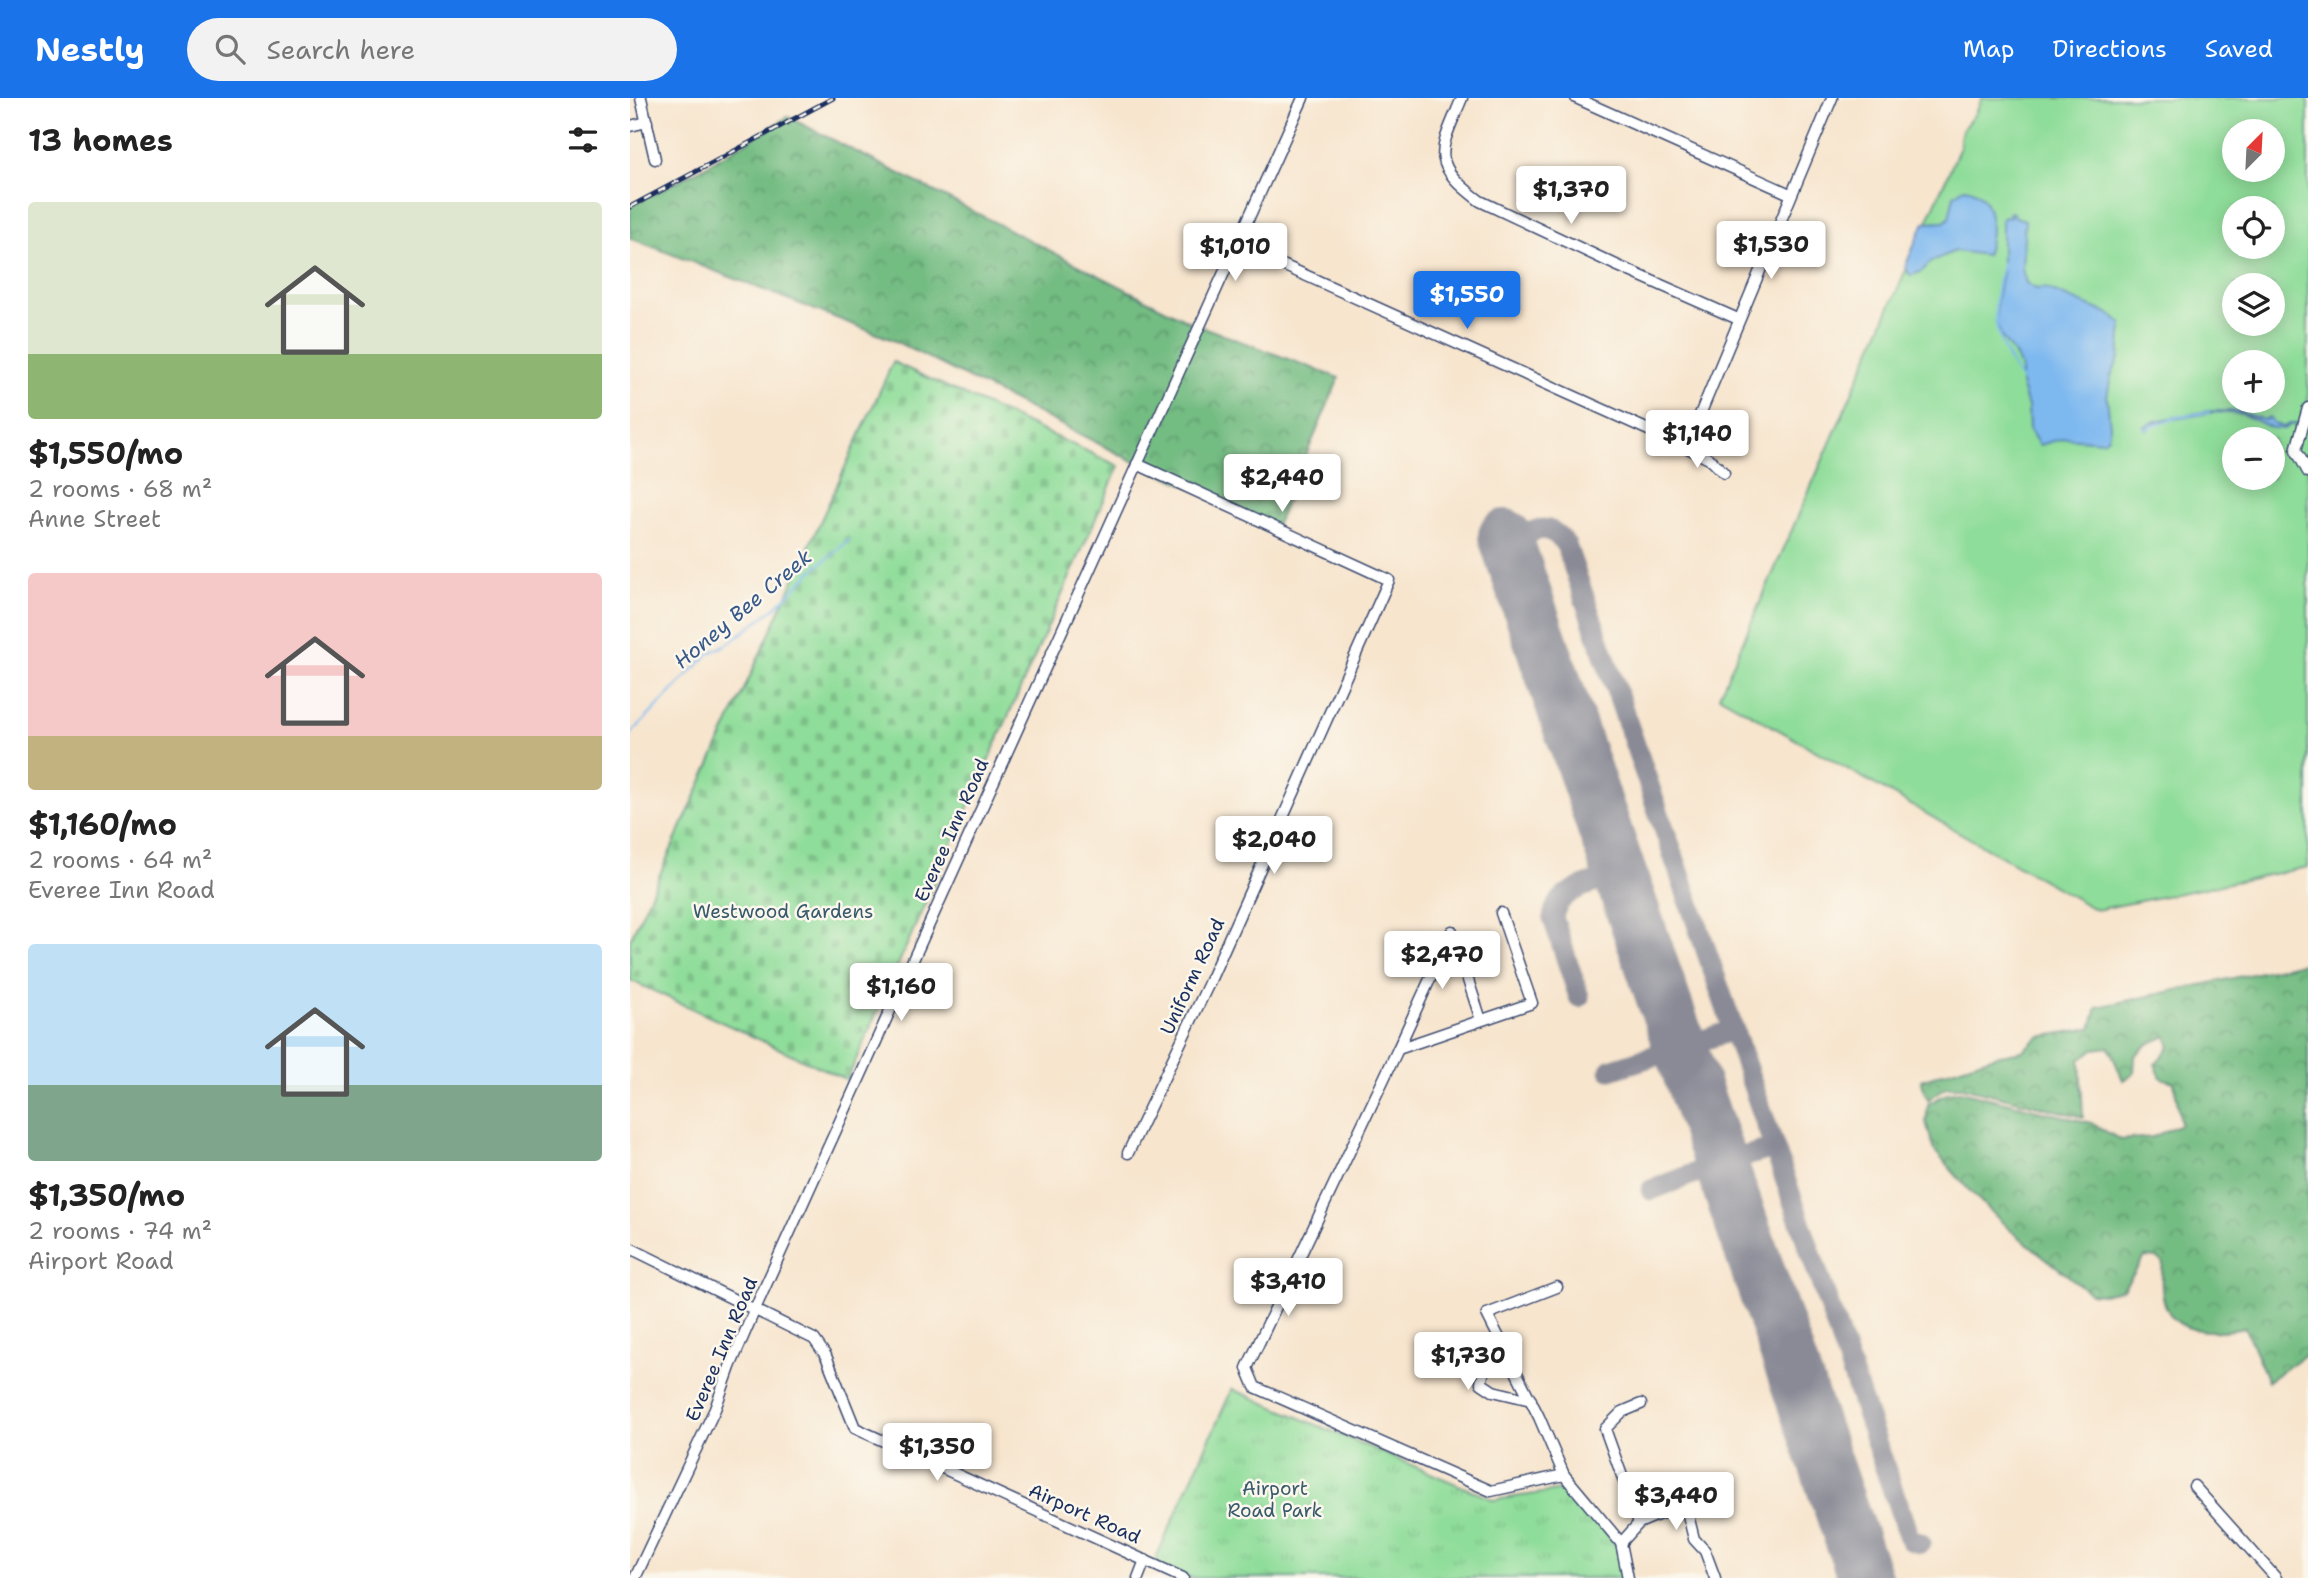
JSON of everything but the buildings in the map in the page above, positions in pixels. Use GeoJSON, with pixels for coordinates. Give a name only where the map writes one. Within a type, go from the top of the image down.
{"type":"FeatureCollection","features":[{"type":"Feature","properties":{"kind":"street"},"geometry":{"type":"LineString","coordinates":[[641,98],[654,159]]}},
{"type":"Feature","properties":{"kind":"street","name":"Everee Inn Road"},"geometry":{"type":"LineString","coordinates":[[634,1574],[715,1409],[755,1309],[1303,98]]}},
{"type":"Feature","properties":{"kind":"street"},"geometry":{"type":"LineString","coordinates":[[1462,98],[1441,147],[1446,168],[1461,186],[1480,201],[1738,319]]}},
{"type":"Feature","properties":{"kind":"street"},"geometry":{"type":"LineString","coordinates":[[1576,98],[1790,194]]}},
{"type":"Feature","properties":{"kind":"street"},"geometry":{"type":"LineString","coordinates":[[1684,446],[1689,441],[1832,98]]}},
{"type":"Feature","properties":{"kind":"street"},"geometry":{"type":"LineString","coordinates":[[630,126],[646,122]]}},
{"type":"Feature","properties":{"kind":"street"},"geometry":{"type":"LineString","coordinates":[[1236,244],[1684,446],[1711,460],[1724,473]]}},
{"type":"Feature","properties":{"kind":"street"},"geometry":{"type":"LineString","coordinates":[[2308,408],[2296,450],[2308,472]]}},
{"type":"Feature","properties":{"kind":"street","name":"Uniform Road"},"geometry":{"type":"LineString","coordinates":[[1128,1153],[1209,984],[1388,580],[1136,464]]}},
{"type":"Feature","properties":{"kind":"street"},"geometry":{"type":"LineString","coordinates":[[1398,1049],[1532,1003],[1501,913]]}},
{"type":"Feature","properties":{"kind":"street"},"geometry":{"type":"LineString","coordinates":[[1481,1020],[1452,931],[1247,1368],[1255,1387],[1491,1491],[1564,1475]]}},
{"type":"Feature","properties":{"kind":"street","name":"Airport Road"},"geometry":{"type":"LineString","coordinates":[[630,1248],[814,1339],[826,1356],[855,1428],[1183,1578]]}},
{"type":"Feature","properties":{"kind":"street"},"geometry":{"type":"LineString","coordinates":[[1556,1287],[1487,1314],[1531,1400],[1564,1475],[1621,1542],[1628,1578]]}},
{"type":"Feature","properties":{"kind":"street"},"geometry":{"type":"LineString","coordinates":[[1506,1350],[1484,1371],[1481,1382],[1493,1391],[1531,1400]]}},
{"type":"Feature","properties":{"kind":"street"},"geometry":{"type":"LineString","coordinates":[[1639,1523],[1605,1429],[1622,1412],[1641,1404]]}},
{"type":"Feature","properties":{"kind":"street"},"geometry":{"type":"LineString","coordinates":[[2194,1486],[2277,1578]]}},
{"type":"Feature","properties":{"kind":"street"},"geometry":{"type":"LineString","coordinates":[[1621,1542],[1639,1523],[1681,1505],[1688,1515],[1694,1539],[1705,1551],[1716,1578]]}},
{"type":"Feature","properties":{"kind":"street"},"geometry":{"type":"LineString","coordinates":[[1138,1578],[1145,1560]]}},
{"type":"Feature","properties":{"kind":"green space"},"geometry":{"type":"Polygon","coordinates":[[[1982,98],[2308,98],[2308,867],[2096,910],[1719,696],[1960,147],[1962,132],[1982,98]]]}},
{"type":"Feature","properties":{"kind":"green space"},"geometry":{"type":"Polygon","coordinates":[[[788,117],[1192,323],[1339,378],[1276,526],[1135,462],[893,340],[630,238],[630,206],[699,170],[788,117]]]}},
{"type":"Feature","properties":{"kind":"green space","name":"Westwood Gardens"},"geometry":{"type":"Polygon","coordinates":[[[893,362],[1119,466],[847,1080],[630,980],[630,940],[893,362]]]}},
{"type":"Feature","properties":{"kind":"green space"},"geometry":{"type":"Polygon","coordinates":[[[2308,962],[2308,1353],[2268,1381],[2245,1328],[2225,1331],[2193,1329],[2180,1324],[2170,1315],[2164,1302],[2163,1263],[2157,1258],[2145,1257],[2123,1289],[2103,1294],[2090,1293],[2009,1229],[1969,1190],[1934,1150],[1926,1122],[1928,1104],[1948,1093],[1960,1091],[2091,1123],[2121,1140],[2153,1137],[2181,1124],[2174,1082],[2161,1078],[2155,1064],[2170,1047],[2166,1036],[2148,1044],[2135,1056],[2134,1074],[2123,1080],[2109,1047],[2093,1049],[2080,1060],[2083,1117],[1962,1087],[1946,1087],[1928,1100],[1921,1080],[1995,1056],[2022,1051],[2039,1037],[2091,1028],[2097,1007],[2308,962]]]}},
{"type":"Feature","properties":{"kind":"green space","name":"Airport Road Park"},"geometry":{"type":"Polygon","coordinates":[[[1232,1389],[1494,1500],[1569,1489],[1611,1537],[1627,1567],[1625,1578],[1184,1578],[1153,1565],[1232,1389]]]}},
{"type":"Feature","properties":{"kind":"water"},"geometry":{"type":"Polygon","coordinates":[[[1964,188],[1981,197],[1990,214],[1991,236],[1986,255],[1955,251],[1932,261],[1922,271],[1911,276],[1905,267],[1921,229],[1925,223],[1944,222],[1949,218],[1954,195],[1964,188]]]}},
{"type":"Feature","properties":{"kind":"water"},"geometry":{"type":"Polygon","coordinates":[[[2012,212],[2015,217],[2025,220],[2022,269],[2026,283],[2036,289],[2044,288],[2110,314],[2122,324],[2119,358],[2111,376],[2107,397],[2110,426],[2108,437],[2103,441],[2065,438],[2039,445],[2029,429],[2021,368],[2002,338],[1996,322],[2002,273],[2002,218],[2011,217],[2009,213],[2012,212]]]}},
{"type":"Feature","properties":{"kind":"water"},"geometry":{"type":"Polygon","coordinates":[[[2222,411],[2157,422],[2147,430],[2144,427],[2155,421],[2222,411]]]}},
{"type":"Feature","properties":{"kind":"water"},"geometry":{"type":"Polygon","coordinates":[[[2228,413],[2243,413],[2265,420],[2269,418],[2284,427],[2270,427],[2242,414],[2228,413]]]}},
{"type":"Feature","properties":{"kind":"waterway"},"geometry":{"type":"LineString","coordinates":[[2003,262],[1996,297],[1996,325],[2005,351],[2022,381]]}},
{"type":"Feature","properties":{"kind":"waterway"},"geometry":{"type":"LineString","coordinates":[[2145,429],[2178,417],[2209,412]]}},
{"type":"Feature","properties":{"kind":"waterway","name":"Honey Bee Creek"},"geometry":{"type":"LineString","coordinates":[[630,735],[708,654],[729,643],[776,607],[849,540]]}},
{"type":"Feature","properties":{"kind":"taxiway"},"geometry":{"type":"LineString","coordinates":[[1509,549],[1531,532],[1545,529],[1559,537],[1566,545],[1910,1540],[1920,1543]]}},
{"type":"Feature","properties":{"kind":"taxiway"},"geometry":{"type":"LineString","coordinates":[[1579,997],[1553,918],[1556,908],[1562,899],[1578,888],[1620,875]]}},
{"type":"Feature","properties":{"kind":"taxiway"},"geometry":{"type":"LineString","coordinates":[[1610,1070],[1734,1030]]}},
{"type":"Feature","properties":{"kind":"taxiway"},"geometry":{"type":"LineString","coordinates":[[1651,1190],[1721,1163],[1774,1148]]}},
{"type":"Feature","properties":{"kind":"runway"},"geometry":{"type":"LineString","coordinates":[[1505,536],[1865,1578]]}},
{"type":"Feature","properties":{"kind":"railway"},"geometry":{"type":"LineString","coordinates":[[630,207],[833,98]]}}]}
